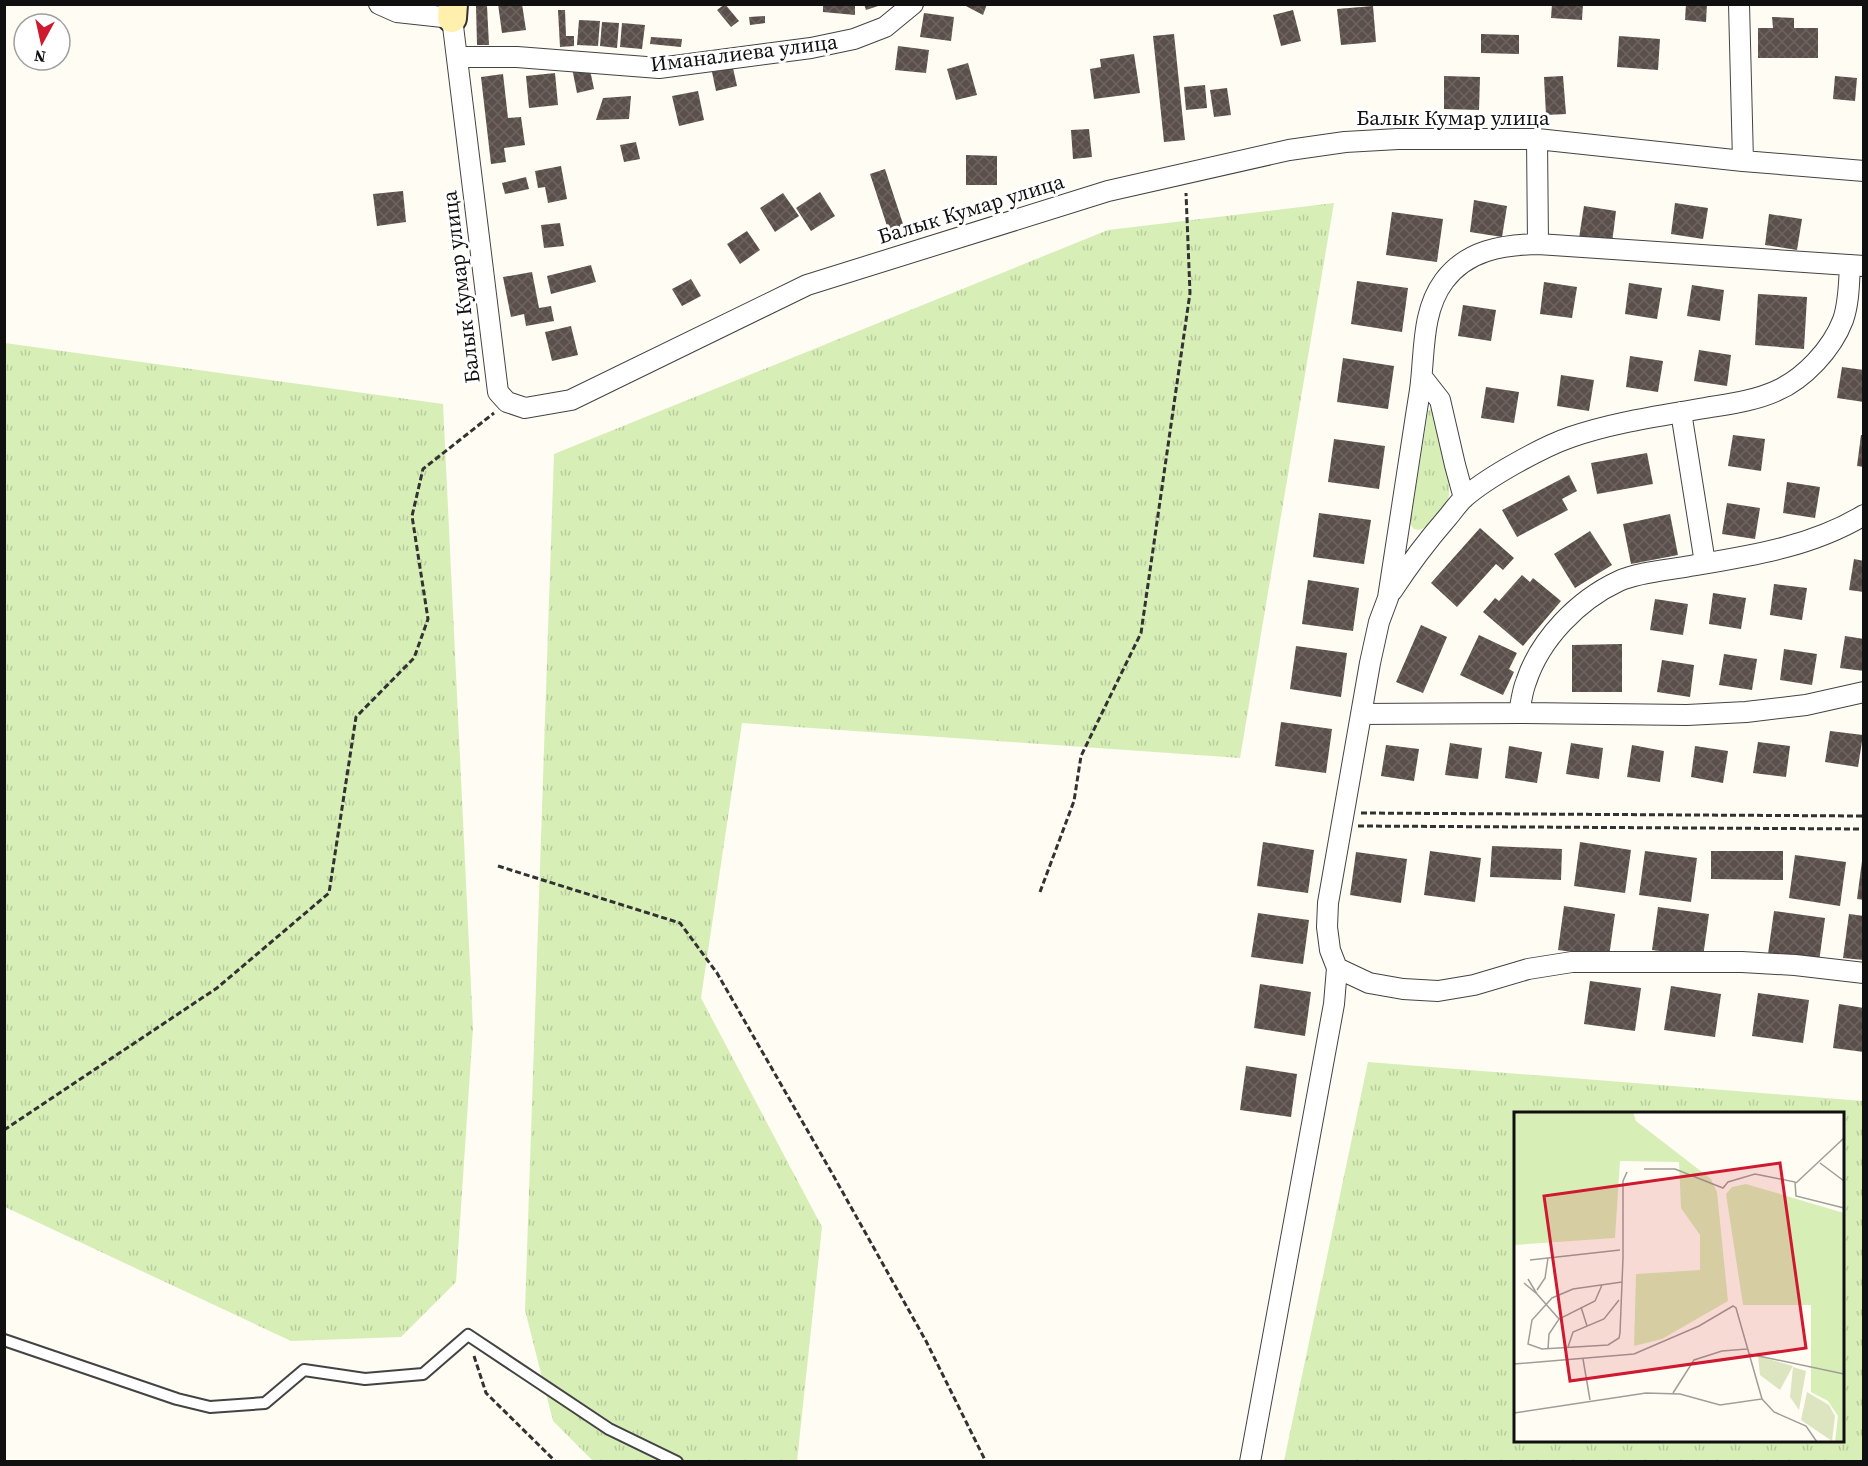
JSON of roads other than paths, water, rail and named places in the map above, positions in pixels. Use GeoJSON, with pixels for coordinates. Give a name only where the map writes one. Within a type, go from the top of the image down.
{"type":"FeatureCollection","features":[{"type":"Feature","properties":{"kind":"street"},"geometry":{"type":"LineString","coordinates":[[379,4],[397,12],[453,11]]}},
{"type":"Feature","properties":{"kind":"street","name":"Иманалиева улица"},"geometry":{"type":"LineString","coordinates":[[457,57],[517,57],[659,68],[811,48],[854,39],[885,27],[913,4]]}},
{"type":"Feature","properties":{"kind":"street"},"geometry":{"type":"LineString","coordinates":[[1740,4],[1743,160]]}},
{"type":"Feature","properties":{"kind":"street","name":"Балык Кумар улица"},"geometry":{"type":"LineString","coordinates":[[453,11],[498,392],[507,402],[525,408],[571,400],[807,285],[1108,190],[1289,150],[1345,142],[1398,138],[1537,139],[1863,171]]}},
{"type":"Feature","properties":{"kind":"street"},"geometry":{"type":"LineString","coordinates":[[1537,139],[1538,244]]}},
{"type":"Feature","properties":{"kind":"street"},"geometry":{"type":"LineString","coordinates":[[1250,1461],[1334,1004],[1337,968],[1330,950],[1327,927],[1328,903],[1379,622],[1388,598],[1412,560],[1464,498],[1542,449],[1571,437],[1613,425],[1746,401],[1776,391],[1795,380],[1814,364],[1832,341],[1843,319],[1857,266],[1538,244],[1511,245],[1484,251],[1459,265],[1444,281],[1434,298],[1427,318],[1422,377],[1388,598]]}},
{"type":"Feature","properties":{"kind":"street"},"geometry":{"type":"LineString","coordinates":[[1422,377],[1440,400],[1464,498]]}},
{"type":"Feature","properties":{"kind":"street"},"geometry":{"type":"LineString","coordinates":[[1681,412],[1705,563]]}},
{"type":"Feature","properties":{"kind":"street"},"geometry":{"type":"LineString","coordinates":[[1519,713],[1525,683],[1536,659],[1573,612],[1593,596],[1621,580],[1773,551],[1814,539],[1863,515]]}},
{"type":"Feature","properties":{"kind":"street"},"geometry":{"type":"LineString","coordinates":[[1361,714],[1687,715],[1746,712],[1806,705],[1863,692]]}},
{"type":"Feature","properties":{"kind":"street"},"geometry":{"type":"LineString","coordinates":[[1337,968],[1370,983],[1403,989],[1438,991],[1474,985],[1528,969],[1572,962],[1742,962],[1795,965],[1863,973]]}},
{"type":"Feature","properties":{"kind":"lane"},"geometry":{"type":"LineString","coordinates":[[4,1340],[177,1399],[210,1407],[265,1403],[304,1370],[365,1379],[423,1374],[468,1335],[609,1429],[677,1461]]}}]}
